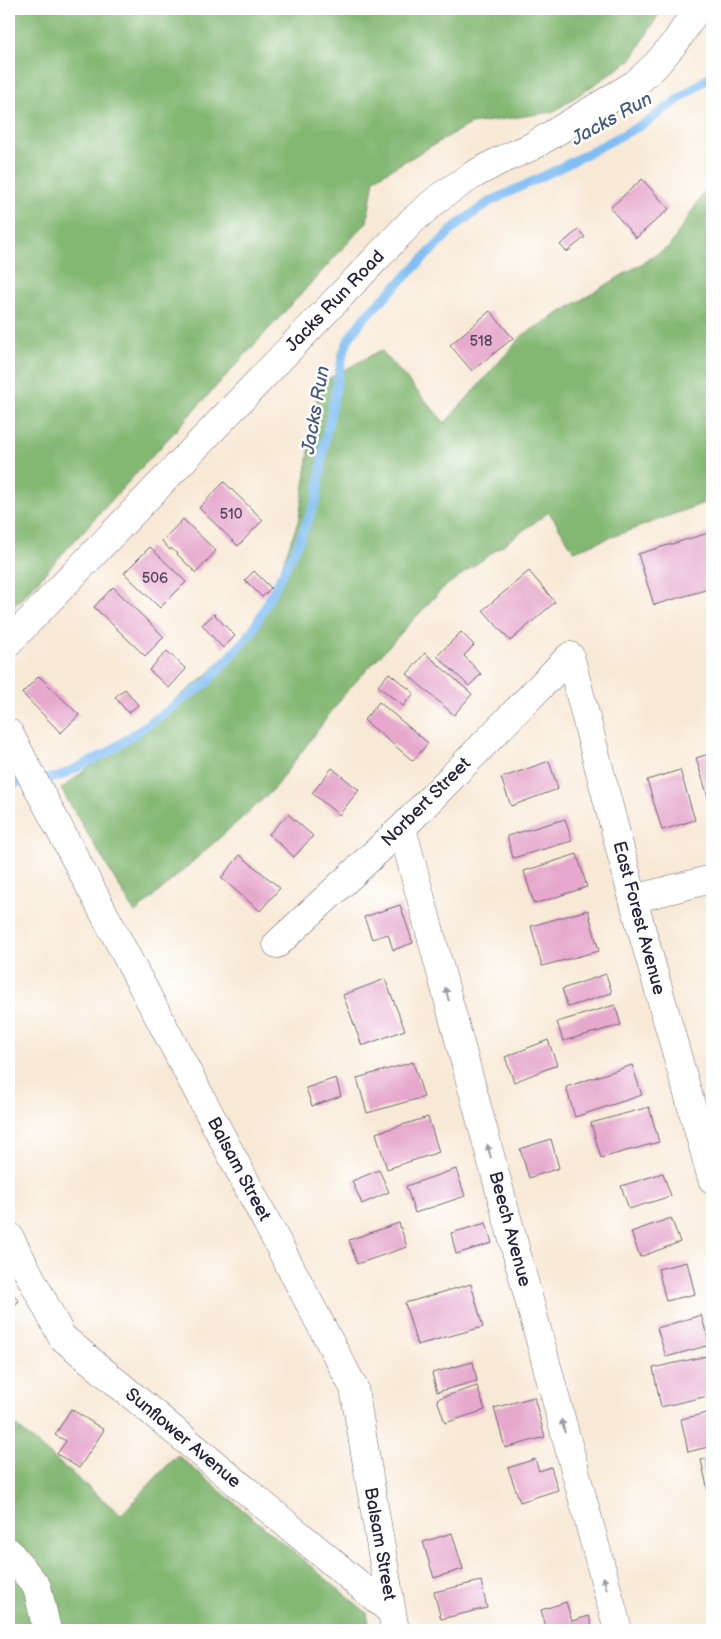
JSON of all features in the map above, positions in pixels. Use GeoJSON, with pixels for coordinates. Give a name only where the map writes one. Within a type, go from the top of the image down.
{"type":"FeatureCollection","features":[{"type":"Feature","properties":{"kind":"street","name":"Jacks Run Road"},"geometry":{"type":"LineString","coordinates":[[9,642],[413,220],[441,196],[473,175],[498,161],[530,147],[635,84],[655,66],[677,40],[697,9]]}},
{"type":"Feature","properties":{"kind":"street","name":"Norbert Street"},"geometry":{"type":"LineString","coordinates":[[277,944],[402,828],[570,656]]}},
{"type":"Feature","properties":{"kind":"street","name":"East Forest Avenue"},"geometry":{"type":"LineString","coordinates":[[570,656],[633,899],[712,1179]]}},
{"type":"Feature","properties":{"kind":"street","name":"Balsam Street"},"geometry":{"type":"LineString","coordinates":[[9,733],[354,1388],[393,1621]]}},
{"type":"Feature","properties":{"kind":"street","name":"Beech Avenue"},"geometry":{"type":"LineString","coordinates":[[402,828],[618,1630]]}},
{"type":"Feature","properties":{"kind":"street"},"geometry":{"type":"LineString","coordinates":[[633,899],[712,879]]}},
{"type":"Feature","properties":{"kind":"street","name":"Sunflower Avenue"},"geometry":{"type":"LineString","coordinates":[[9,1236],[62,1337],[393,1621]]}},
{"type":"Feature","properties":{"kind":"street"},"geometry":{"type":"LineString","coordinates":[[9,1552],[37,1587],[47,1630]]}},
{"type":"Feature","properties":{"kind":"green space"},"geometry":{"type":"Polygon","coordinates":[[[9,9],[662,9],[631,60],[553,112],[470,124],[374,179],[367,222],[9,612],[9,9]]]}},
{"type":"Feature","properties":{"kind":"green space"},"geometry":{"type":"Polygon","coordinates":[[[712,180],[712,500],[574,551],[549,512],[443,588],[347,691],[272,791],[135,913],[61,789],[207,675],[242,639],[274,588],[299,519],[319,384],[381,350],[445,423],[523,335],[669,247],[712,180]]]}},
{"type":"Feature","properties":{"kind":"green space"},"geometry":{"type":"Polygon","coordinates":[[[9,1420],[121,1515],[177,1455],[367,1613],[370,1630],[9,1630],[9,1420]]]}},
{"type":"Feature","properties":{"kind":"building"},"geometry":{"type":"Polygon","coordinates":[[[642,179],[669,209],[636,238],[610,208],[642,179]]]}},
{"type":"Feature","properties":{"kind":"building"},"geometry":{"type":"Polygon","coordinates":[[[578,230],[585,237],[567,252],[560,245],[578,230]]]}},
{"type":"Feature","properties":{"kind":"building"},"geometry":{"type":"Polygon","coordinates":[[[490,311],[513,338],[472,371],[450,345],[490,311]]]}},
{"type":"Feature","properties":{"kind":"building"},"geometry":{"type":"Polygon","coordinates":[[[224,482],[263,520],[238,546],[199,508],[224,482]]]}},
{"type":"Feature","properties":{"kind":"building"},"geometry":{"type":"Polygon","coordinates":[[[183,519],[216,551],[196,573],[162,541],[183,519]]]}},
{"type":"Feature","properties":{"kind":"building"},"geometry":{"type":"Polygon","coordinates":[[[712,532],[712,588],[654,605],[638,554],[712,532]]]}},
{"type":"Feature","properties":{"kind":"building"},"geometry":{"type":"Polygon","coordinates":[[[150,547],[186,582],[160,608],[124,573],[150,547]]]}},
{"type":"Feature","properties":{"kind":"building"},"geometry":{"type":"Polygon","coordinates":[[[254,571],[271,588],[262,597],[245,580],[254,571]]]}},
{"type":"Feature","properties":{"kind":"building"},"geometry":{"type":"Polygon","coordinates":[[[529,571],[555,602],[510,641],[483,610],[529,571]]]}},
{"type":"Feature","properties":{"kind":"building"},"geometry":{"type":"Polygon","coordinates":[[[113,587],[164,637],[145,656],[94,607],[113,587]]]}},
{"type":"Feature","properties":{"kind":"building"},"geometry":{"type":"Polygon","coordinates":[[[214,614],[235,636],[223,648],[202,625],[214,614]]]}},
{"type":"Feature","properties":{"kind":"building"},"geometry":{"type":"Polygon","coordinates":[[[461,632],[474,645],[464,656],[481,674],[469,686],[437,656],[461,632]]]}},
{"type":"Feature","properties":{"kind":"building"},"geometry":{"type":"Polygon","coordinates":[[[167,651],[186,669],[169,688],[149,670],[167,651]]]}},
{"type":"Feature","properties":{"kind":"building"},"geometry":{"type":"Polygon","coordinates":[[[425,653],[472,694],[454,715],[407,674],[425,653]]]}},
{"type":"Feature","properties":{"kind":"building"},"geometry":{"type":"Polygon","coordinates":[[[389,673],[414,693],[403,706],[378,686],[389,673]]]}},
{"type":"Feature","properties":{"kind":"building"},"geometry":{"type":"Polygon","coordinates":[[[39,676],[79,715],[61,733],[22,693],[39,676]]]}},
{"type":"Feature","properties":{"kind":"building"},"geometry":{"type":"Polygon","coordinates":[[[125,689],[138,705],[128,713],[115,697],[125,689]]]}},
{"type":"Feature","properties":{"kind":"building"},"geometry":{"type":"Polygon","coordinates":[[[379,702],[428,743],[413,761],[364,720],[379,702]]]}},
{"type":"Feature","properties":{"kind":"building"},"geometry":{"type":"Polygon","coordinates":[[[712,753],[712,810],[696,758],[712,753]]]}},
{"type":"Feature","properties":{"kind":"building"},"geometry":{"type":"Polygon","coordinates":[[[549,761],[558,789],[511,806],[501,778],[549,761]]]}},
{"type":"Feature","properties":{"kind":"building"},"geometry":{"type":"Polygon","coordinates":[[[332,768],[359,790],[339,815],[312,793],[332,768]]]}},
{"type":"Feature","properties":{"kind":"building"},"geometry":{"type":"Polygon","coordinates":[[[680,770],[695,820],[662,830],[647,780],[680,770]]]}},
{"type":"Feature","properties":{"kind":"building"},"geometry":{"type":"Polygon","coordinates":[[[288,814],[313,836],[294,857],[269,834],[288,814]]]}},
{"type":"Feature","properties":{"kind":"building"},"geometry":{"type":"Polygon","coordinates":[[[565,819],[572,841],[513,858],[507,836],[565,819]]]}},
{"type":"Feature","properties":{"kind":"building"},"geometry":{"type":"Polygon","coordinates":[[[577,854],[587,887],[534,904],[524,871],[577,854]]]}},
{"type":"Feature","properties":{"kind":"building"},"geometry":{"type":"Polygon","coordinates":[[[240,855],[280,888],[260,911],[221,878],[240,855]]]}},
{"type":"Feature","properties":{"kind":"building"},"geometry":{"type":"Polygon","coordinates":[[[400,905],[413,943],[393,950],[388,934],[372,939],[364,917],[400,905]]]}},
{"type":"Feature","properties":{"kind":"building"},"geometry":{"type":"Polygon","coordinates":[[[588,910],[599,951],[542,966],[531,926],[588,910]]]}},
{"type":"Feature","properties":{"kind":"building"},"geometry":{"type":"Polygon","coordinates":[[[606,974],[612,993],[568,1007],[562,989],[606,974]]]}},
{"type":"Feature","properties":{"kind":"building"},"geometry":{"type":"Polygon","coordinates":[[[385,979],[405,1030],[362,1046],[343,995],[385,979]]]}},
{"type":"Feature","properties":{"kind":"building"},"geometry":{"type":"Polygon","coordinates":[[[615,1005],[621,1025],[563,1041],[557,1022],[615,1005]]]}},
{"type":"Feature","properties":{"kind":"building"},"geometry":{"type":"Polygon","coordinates":[[[548,1040],[557,1065],[514,1082],[505,1057],[548,1040]]]}},
{"type":"Feature","properties":{"kind":"building"},"geometry":{"type":"Polygon","coordinates":[[[413,1062],[424,1097],[367,1113],[357,1078],[413,1062]]]}},
{"type":"Feature","properties":{"kind":"building"},"geometry":{"type":"Polygon","coordinates":[[[632,1065],[642,1095],[575,1117],[566,1087],[632,1065]]]}},
{"type":"Feature","properties":{"kind":"building"},"geometry":{"type":"Polygon","coordinates":[[[336,1078],[341,1096],[312,1106],[306,1088],[336,1078]]]}},
{"type":"Feature","properties":{"kind":"building"},"geometry":{"type":"Polygon","coordinates":[[[649,1107],[659,1142],[601,1158],[591,1123],[649,1107]]]}},
{"type":"Feature","properties":{"kind":"building"},"geometry":{"type":"Polygon","coordinates":[[[428,1117],[439,1152],[387,1169],[376,1133],[428,1117]]]}},
{"type":"Feature","properties":{"kind":"building"},"geometry":{"type":"Polygon","coordinates":[[[551,1139],[559,1168],[529,1178],[520,1149],[551,1139]]]}},
{"type":"Feature","properties":{"kind":"building"},"geometry":{"type":"Polygon","coordinates":[[[456,1169],[465,1196],[415,1213],[406,1186],[456,1169]]]}},
{"type":"Feature","properties":{"kind":"building"},"geometry":{"type":"Polygon","coordinates":[[[379,1170],[389,1192],[362,1204],[352,1181],[379,1170]]]}},
{"type":"Feature","properties":{"kind":"building"},"geometry":{"type":"Polygon","coordinates":[[[663,1173],[671,1196],[629,1209],[621,1186],[663,1173]]]}},
{"type":"Feature","properties":{"kind":"building"},"geometry":{"type":"Polygon","coordinates":[[[671,1218],[680,1242],[640,1257],[631,1232],[671,1218]]]}},
{"type":"Feature","properties":{"kind":"building"},"geometry":{"type":"Polygon","coordinates":[[[399,1223],[407,1247],[357,1264],[349,1240],[399,1223]]]}},
{"type":"Feature","properties":{"kind":"building"},"geometry":{"type":"Polygon","coordinates":[[[486,1223],[492,1243],[456,1254],[451,1233],[486,1223]]]}},
{"type":"Feature","properties":{"kind":"building"},"geometry":{"type":"Polygon","coordinates":[[[687,1262],[695,1294],[666,1301],[658,1269],[687,1262]]]}},
{"type":"Feature","properties":{"kind":"building"},"geometry":{"type":"Polygon","coordinates":[[[471,1284],[483,1327],[417,1345],[405,1303],[471,1284]]]}},
{"type":"Feature","properties":{"kind":"building"},"geometry":{"type":"Polygon","coordinates":[[[9,1289],[19,1301],[9,1310],[9,1289]]]}},
{"type":"Feature","properties":{"kind":"building"},"geometry":{"type":"Polygon","coordinates":[[[701,1315],[710,1345],[666,1357],[657,1328],[701,1315]]]}},
{"type":"Feature","properties":{"kind":"building"},"geometry":{"type":"Polygon","coordinates":[[[711,1355],[712,1395],[661,1407],[653,1368],[711,1355]]]}},
{"type":"Feature","properties":{"kind":"building"},"geometry":{"type":"Polygon","coordinates":[[[473,1362],[477,1381],[437,1392],[432,1373],[473,1362]]]}},
{"type":"Feature","properties":{"kind":"building"},"geometry":{"type":"Polygon","coordinates":[[[477,1386],[485,1410],[445,1423],[437,1399],[477,1386]]]}},
{"type":"Feature","properties":{"kind":"building"},"geometry":{"type":"Polygon","coordinates":[[[534,1397],[545,1437],[505,1448],[494,1408],[534,1397]]]}},
{"type":"Feature","properties":{"kind":"building"},"geometry":{"type":"Polygon","coordinates":[[[71,1409],[104,1430],[79,1468],[57,1454],[66,1441],[55,1435],[71,1409]]]}},
{"type":"Feature","properties":{"kind":"building"},"geometry":{"type":"Polygon","coordinates":[[[712,1412],[712,1446],[688,1452],[681,1419],[712,1412]]]}},
{"type":"Feature","properties":{"kind":"building"},"geometry":{"type":"Polygon","coordinates":[[[712,1457],[712,1490],[708,1491],[701,1460],[712,1457]]]}},
{"type":"Feature","properties":{"kind":"building"},"geometry":{"type":"Polygon","coordinates":[[[535,1459],[539,1471],[551,1467],[558,1490],[520,1502],[508,1468],[535,1459]]]}},
{"type":"Feature","properties":{"kind":"building"},"geometry":{"type":"Polygon","coordinates":[[[452,1533],[463,1569],[434,1578],[423,1542],[452,1533]]]}},
{"type":"Feature","properties":{"kind":"building"},"geometry":{"type":"Polygon","coordinates":[[[481,1581],[487,1608],[441,1619],[434,1592],[481,1581]]]}},
{"type":"Feature","properties":{"kind":"building"},"geometry":{"type":"Polygon","coordinates":[[[566,1602],[572,1621],[589,1616],[593,1630],[547,1630],[541,1610],[566,1602]]]}},
{"type":"Feature","properties":{"kind":"waterway","name":"Jacks Run"},"geometry":{"type":"LineString","coordinates":[[9,786],[19,782],[58,777],[107,753],[207,683],[252,632],[297,546],[317,498],[324,446],[343,354],[349,338],[364,318],[457,225],[489,202],[556,170],[647,122],[712,75]]}}]}
